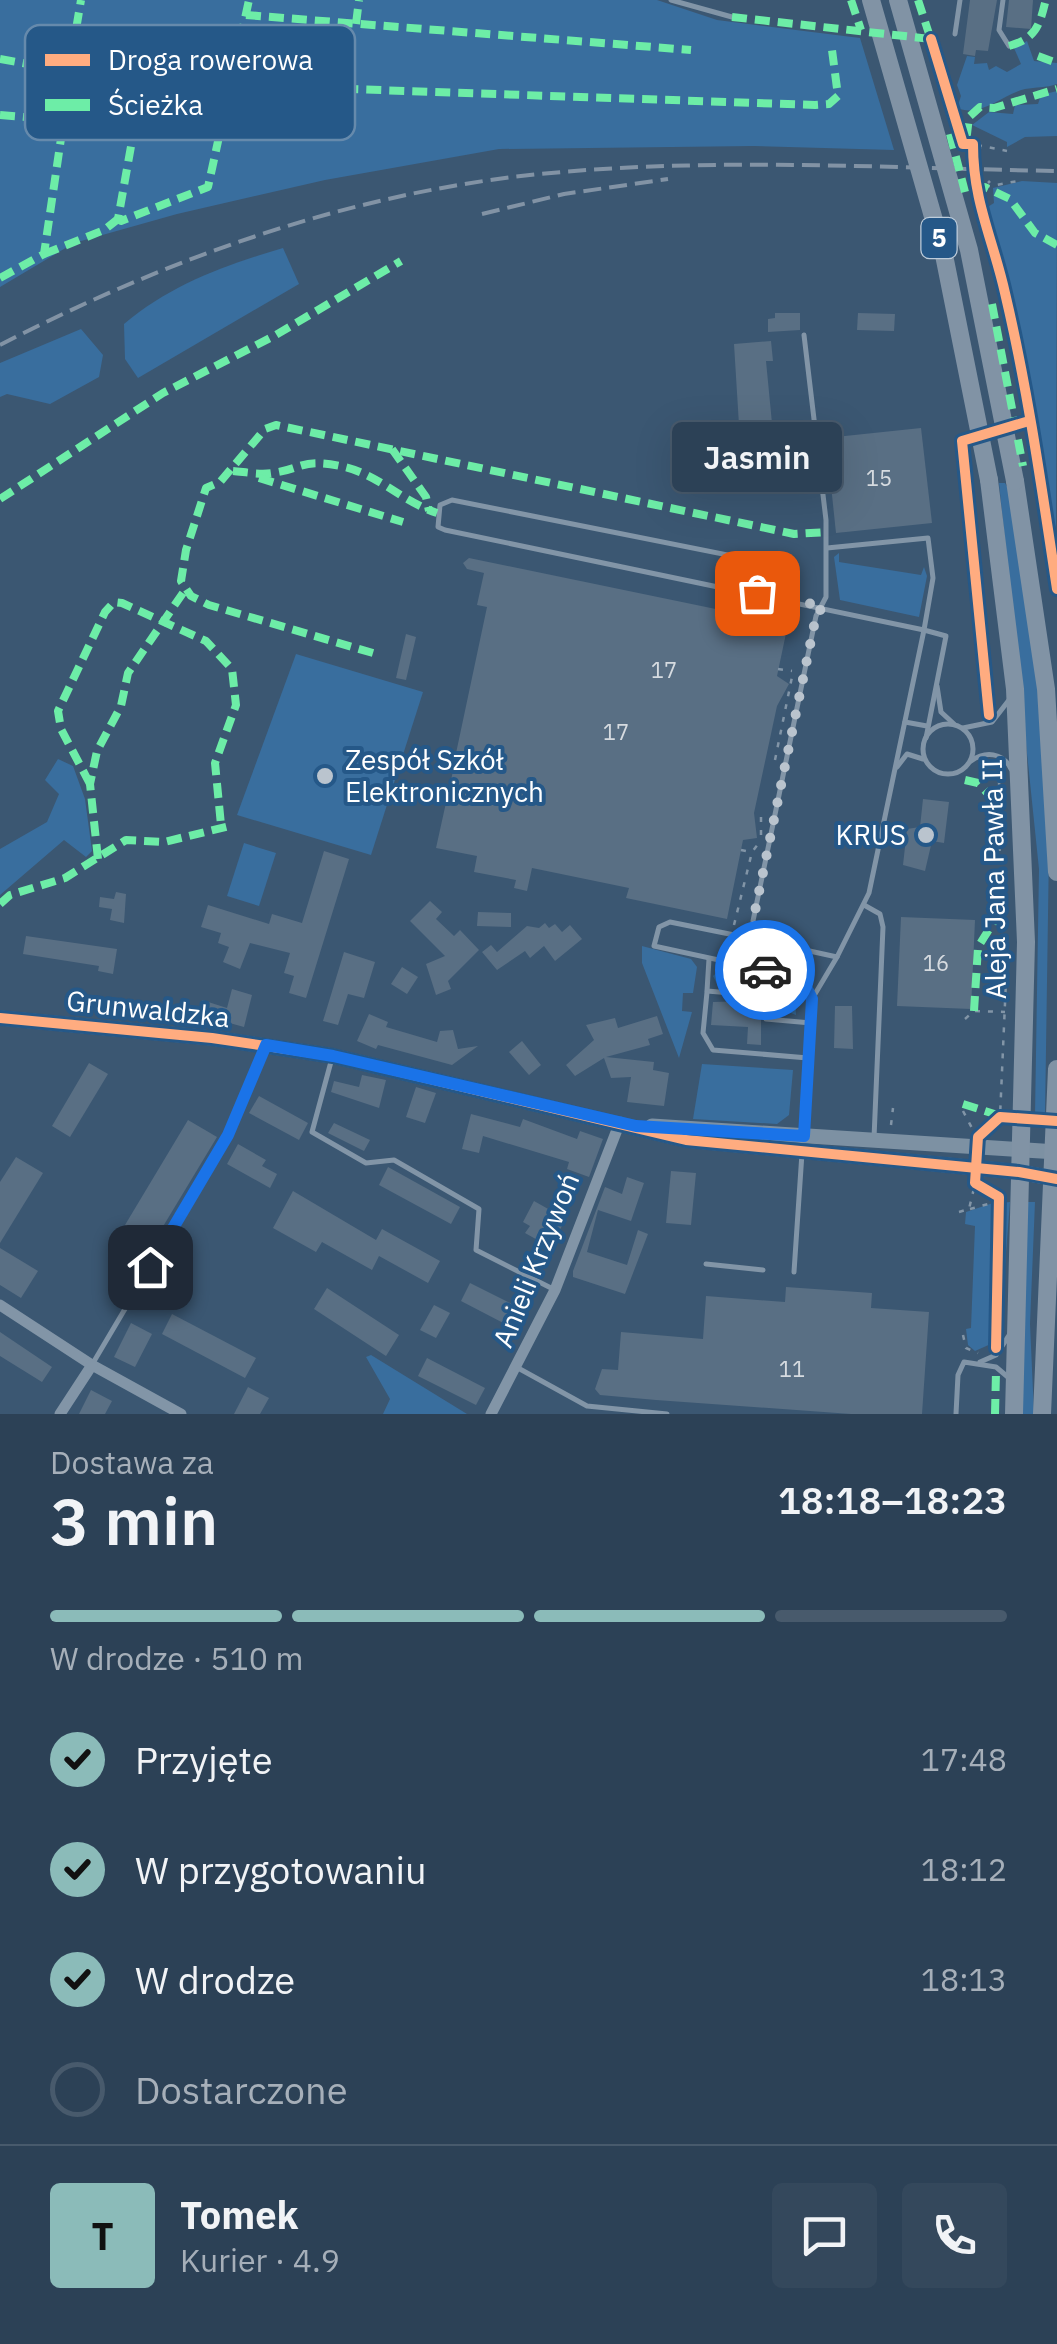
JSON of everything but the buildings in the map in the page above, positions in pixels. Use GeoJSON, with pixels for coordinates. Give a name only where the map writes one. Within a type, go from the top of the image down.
{"type":"FeatureCollection","features":[{"type":"Feature","properties":{"kind":"main road","name":"Aleja Jana Pawła II"},"geometry":{"type":"LineString","coordinates":[[871,0],[944,255],[990,480],[1015,688],[1026,942],[1014,1414]]}},
{"type":"Feature","properties":{"kind":"main road","name":"5"},"geometry":{"type":"LineString","coordinates":[[898,0],[970,250],[1015,481],[1046,689],[1057,872]]}},
{"type":"Feature","properties":{"kind":"main road"},"geometry":{"type":"LineString","coordinates":[[1048,1408],[1042,1386],[1057,1069]]}},
{"type":"Feature","properties":{"kind":"street","name":"Grunwaldzka"},"geometry":{"type":"LineString","coordinates":[[0,1018],[266,1045],[333,1056],[686,1140],[1054,1178]]}},
{"type":"Feature","properties":{"kind":"street","name":"Grunwaldzka"},"geometry":{"type":"LineString","coordinates":[[628,1124],[688,1123],[804,1136],[1055,1151]]}},
{"type":"Feature","properties":{"kind":"street","name":"Anieli Krzywoń"},"geometry":{"type":"LineString","coordinates":[[491,1414],[555,1290],[628,1124]]}},
{"type":"Feature","properties":{"kind":"street"},"geometry":{"type":"LineString","coordinates":[[1046,1261],[1057,1236]]}},
{"type":"Feature","properties":{"kind":"street"},"geometry":{"type":"LineString","coordinates":[[0,1305],[92,1365],[181,1414]]}},
{"type":"Feature","properties":{"kind":"street"},"geometry":{"type":"LineString","coordinates":[[60,1414],[92,1365]]}},
{"type":"Feature","properties":{"kind":"lane"},"geometry":{"type":"LineString","coordinates":[[671,0],[732,17]]}},
{"type":"Feature","properties":{"kind":"lane"},"geometry":{"type":"LineString","coordinates":[[956,34],[960,0]]}},
{"type":"Feature","properties":{"kind":"lane"},"geometry":{"type":"LineString","coordinates":[[1003,0],[999,30],[1009,46]]}},
{"type":"Feature","properties":{"kind":"lane"},"geometry":{"type":"LineString","coordinates":[[759,940],[753,921],[816,616],[823,606],[827,548],[804,335]]}},
{"type":"Feature","properties":{"kind":"lane"},"geometry":{"type":"LineString","coordinates":[[791,600],[794,576],[788,567],[461,501],[446,501],[437,513],[436,521],[445,530],[791,600],[823,606],[946,636],[926,726],[927,762]]}},
{"type":"Feature","properties":{"kind":"lane"},"geometry":{"type":"LineString","coordinates":[[794,1272],[812,999],[864,905],[933,578],[928,538],[827,548]]}},
{"type":"Feature","properties":{"kind":"lane"},"geometry":{"type":"LineString","coordinates":[[939,671],[938,704],[973,748],[968,763]]}},
{"type":"Feature","properties":{"kind":"lane"},"geometry":{"type":"LineString","coordinates":[[904,722],[934,729],[971,730],[992,722],[1015,688]]}},
{"type":"Feature","properties":{"kind":"lane"},"geometry":{"type":"LineString","coordinates":[[926,738],[934,729]]}},
{"type":"Feature","properties":{"kind":"lane"},"geometry":{"type":"LineString","coordinates":[[894,775],[907,754],[947,774],[990,754],[1008,762],[1022,816]]}},
{"type":"Feature","properties":{"kind":"lane"},"geometry":{"type":"LineString","coordinates":[[864,905],[880,914],[883,927],[874,1141]]}},
{"type":"Feature","properties":{"kind":"lane"},"geometry":{"type":"LineString","coordinates":[[812,999],[803,981],[654,946],[659,927],[670,922],[837,957]]}},
{"type":"Feature","properties":{"kind":"lane"},"geometry":{"type":"LineString","coordinates":[[741,965],[746,938]]}},
{"type":"Feature","properties":{"kind":"lane"},"geometry":{"type":"LineString","coordinates":[[709,958],[703,1033],[719,1053],[808,1058]]}},
{"type":"Feature","properties":{"kind":"lane"},"geometry":{"type":"LineString","coordinates":[[706,991],[768,996],[766,1019],[811,1023]]}},
{"type":"Feature","properties":{"kind":"lane"},"geometry":{"type":"LineString","coordinates":[[92,1365],[228,1135],[266,1045]]}},
{"type":"Feature","properties":{"kind":"lane"},"geometry":{"type":"LineString","coordinates":[[333,1056],[312,1132],[366,1163],[394,1160],[478,1210],[476,1250],[555,1290]]}},
{"type":"Feature","properties":{"kind":"lane"},"geometry":{"type":"LineString","coordinates":[[706,1264],[764,1270]]}},
{"type":"Feature","properties":{"kind":"lane"},"geometry":{"type":"LineString","coordinates":[[956,1414],[960,1367],[964,1362],[980,1362],[1000,1352],[1016,1323]]}},
{"type":"Feature","properties":{"kind":"lane"},"geometry":{"type":"LineString","coordinates":[[980,1362],[1008,1376],[1015,1390]]}},
{"type":"Feature","properties":{"kind":"lane"},"geometry":{"type":"LineString","coordinates":[[518,1368],[588,1406],[668,1414]]}},
{"type":"Feature","properties":{"kind":"path"},"geometry":{"type":"LineString","coordinates":[[979,147],[1008,151]]}},
{"type":"Feature","properties":{"kind":"path"},"geometry":{"type":"LineString","coordinates":[[988,184],[1018,181]]}},
{"type":"Feature","properties":{"kind":"path"},"geometry":{"type":"LineString","coordinates":[[980,640],[994,639]]}},
{"type":"Feature","properties":{"kind":"path"},"geometry":{"type":"LineString","coordinates":[[778,668],[804,674]]}},
{"type":"Feature","properties":{"kind":"path"},"geometry":{"type":"LineString","coordinates":[[774,760],[793,672]]}},
{"type":"Feature","properties":{"kind":"path"},"geometry":{"type":"LineString","coordinates":[[999,762],[1006,1012],[1000,1117]]}},
{"type":"Feature","properties":{"kind":"path"},"geometry":{"type":"LineString","coordinates":[[732,935],[752,852],[761,839],[761,816]]}},
{"type":"Feature","properties":{"kind":"path"},"geometry":{"type":"LineString","coordinates":[[740,850],[766,855]]}},
{"type":"Feature","properties":{"kind":"path"},"geometry":{"type":"LineString","coordinates":[[965,1019],[974,1011],[1006,1012]]}},
{"type":"Feature","properties":{"kind":"path"},"geometry":{"type":"LineString","coordinates":[[891,1132],[893,1108]]}},
{"type":"Feature","properties":{"kind":"path"},"geometry":{"type":"LineString","coordinates":[[963,1111],[978,1136]]}},
{"type":"Feature","properties":{"kind":"path"},"geometry":{"type":"LineString","coordinates":[[968,1209],[974,1183]]}},
{"type":"Feature","properties":{"kind":"path"},"geometry":{"type":"LineString","coordinates":[[960,1212],[999,1201]]}},
{"type":"Feature","properties":{"kind":"path"},"geometry":{"type":"LineString","coordinates":[[963,1335],[971,1352],[986,1352]]}},
{"type":"Feature","properties":{"kind":"shaded area"},"geometry":{"type":"Polygon","coordinates":[[[0,0],[657,0],[717,20],[860,38],[894,150],[753,146],[499,149],[325,180],[177,214],[74,243],[0,287],[0,0]]]}},
{"type":"Feature","properties":{"kind":"shaded area"},"geometry":{"type":"Polygon","coordinates":[[[1027,41],[1034,61],[1057,63],[1057,84],[1025,89],[975,110],[957,108],[961,96],[957,85],[967,56],[975,57],[974,64],[987,63],[989,70],[996,66],[1007,72],[1021,64],[1014,48],[1027,41]]]}},
{"type":"Feature","properties":{"kind":"shaded area"},"geometry":{"type":"Polygon","coordinates":[[[1057,91],[1057,136],[1025,137],[1007,147],[1007,142],[972,125],[989,112],[1013,114],[1015,105],[1038,104],[1041,95],[1057,91]]]}},
{"type":"Feature","properties":{"kind":"shaded area"},"geometry":{"type":"Polygon","coordinates":[[[1022,181],[1057,183],[1056,530],[1007,287],[983,218],[986,208],[994,203],[993,188],[1022,181]]]}},
{"type":"Feature","properties":{"kind":"shaded area"},"geometry":{"type":"Polygon","coordinates":[[[283,248],[299,284],[138,378],[125,359],[124,324],[160,298],[199,278],[283,248]]]}},
{"type":"Feature","properties":{"kind":"shaded area"},"geometry":{"type":"Polygon","coordinates":[[[81,329],[103,355],[99,377],[50,404],[7,394],[0,397],[0,363],[81,329]]]}},
{"type":"Feature","properties":{"kind":"shaded area"},"geometry":{"type":"Polygon","coordinates":[[[999,483],[1005,483],[1009,490],[1034,641],[1049,849],[1045,1116],[1035,1115],[1039,869],[999,483]]]}},
{"type":"Feature","properties":{"kind":"shaded area"},"geometry":{"type":"Polygon","coordinates":[[[839,553],[839,562],[921,575],[924,567],[927,576],[919,617],[840,600],[834,557],[839,553]]]}},
{"type":"Feature","properties":{"kind":"shaded area"},"geometry":{"type":"Polygon","coordinates":[[[296,654],[423,692],[371,855],[237,815],[296,654]]]}},
{"type":"Feature","properties":{"kind":"shaded area"},"geometry":{"type":"Polygon","coordinates":[[[58,759],[73,766],[85,799],[92,851],[86,857],[64,840],[0,895],[0,849],[47,822],[59,794],[45,780],[58,759]]]}},
{"type":"Feature","properties":{"kind":"shaded area"},"geometry":{"type":"Polygon","coordinates":[[[244,843],[276,853],[259,906],[227,896],[244,843]]]}},
{"type":"Feature","properties":{"kind":"shaded area"},"geometry":{"type":"Polygon","coordinates":[[[642,946],[691,959],[697,967],[693,993],[683,993],[682,1011],[692,1012],[679,1058],[642,963],[642,946]]]}},
{"type":"Feature","properties":{"kind":"shaded area"},"geometry":{"type":"Polygon","coordinates":[[[722,968],[773,979],[772,984],[793,996],[767,987],[719,988],[713,976],[722,968]]]}},
{"type":"Feature","properties":{"kind":"shaded area"},"geometry":{"type":"Polygon","coordinates":[[[702,1064],[793,1070],[789,1115],[777,1124],[693,1119],[702,1064]]]}},
{"type":"Feature","properties":{"kind":"shaded area"},"geometry":{"type":"Polygon","coordinates":[[[996,1202],[993,1343],[975,1351],[968,1345],[966,1329],[971,1328],[975,1226],[965,1224],[966,1212],[996,1202]]]}},
{"type":"Feature","properties":{"kind":"shaded area"},"geometry":{"type":"Polygon","coordinates":[[[1010,1202],[999,1342],[1001,1203],[1010,1202]]]}},
{"type":"Feature","properties":{"kind":"shaded area"},"geometry":{"type":"Polygon","coordinates":[[[1025,1202],[1035,1202],[1030,1324],[1034,1414],[1021,1414],[1025,1202]]]}},
{"type":"Feature","properties":{"kind":"shaded area"},"geometry":{"type":"Polygon","coordinates":[[[371,1355],[467,1414],[383,1414],[390,1399],[366,1357],[371,1355]]]}},
{"type":"Feature","properties":{"kind":"railway"},"geometry":{"type":"LineString","coordinates":[[0,345],[129,284],[262,234],[399,196],[469,183],[669,166],[1057,171]]}},
{"type":"Feature","properties":{"kind":"railway"},"geometry":{"type":"LineString","coordinates":[[482,214],[564,194],[668,179]]}},
{"type":"Feature","properties":{"kind":"marked path"},"geometry":{"type":"LineString","coordinates":[[77,25],[81,0]]}},
{"type":"Feature","properties":{"kind":"marked path"},"geometry":{"type":"LineString","coordinates":[[244,25],[249,0]]}},
{"type":"Feature","properties":{"kind":"marked path"},"geometry":{"type":"LineString","coordinates":[[356,24],[359,0]]}},
{"type":"Feature","properties":{"kind":"marked path"},"geometry":{"type":"LineString","coordinates":[[851,0],[861,30]]}},
{"type":"Feature","properties":{"kind":"marked path"},"geometry":{"type":"LineString","coordinates":[[918,0],[933,46]]}},
{"type":"Feature","properties":{"kind":"marked path"},"geometry":{"type":"LineString","coordinates":[[1009,46],[1034,31],[1045,3]]}},
{"type":"Feature","properties":{"kind":"marked path"},"geometry":{"type":"LineString","coordinates":[[246,15],[691,50]]}},
{"type":"Feature","properties":{"kind":"marked path"},"geometry":{"type":"LineString","coordinates":[[732,17],[931,39]]}},
{"type":"Feature","properties":{"kind":"marked path"},"geometry":{"type":"LineString","coordinates":[[355,89],[829,104],[838,96],[832,50]]}},
{"type":"Feature","properties":{"kind":"marked path"},"geometry":{"type":"LineString","coordinates":[[1038,56],[1057,63]]}},
{"type":"Feature","properties":{"kind":"marked path"},"geometry":{"type":"LineString","coordinates":[[0,59],[25,63]]}},
{"type":"Feature","properties":{"kind":"marked path"},"geometry":{"type":"LineString","coordinates":[[963,132],[967,134],[969,117],[980,107],[994,108],[1057,89]]}},
{"type":"Feature","properties":{"kind":"marked path"},"geometry":{"type":"LineString","coordinates":[[0,115],[25,117]]}},
{"type":"Feature","properties":{"kind":"marked path"},"geometry":{"type":"LineString","coordinates":[[950,134],[965,192]]}},
{"type":"Feature","properties":{"kind":"marked path"},"geometry":{"type":"LineString","coordinates":[[0,278],[44,254],[61,140]]}},
{"type":"Feature","properties":{"kind":"marked path"},"geometry":{"type":"LineString","coordinates":[[132,140],[118,219],[121,221],[208,187],[218,140]]}},
{"type":"Feature","properties":{"kind":"marked path"},"geometry":{"type":"LineString","coordinates":[[976,194],[985,187],[1010,199],[1035,233],[1057,245]]}},
{"type":"Feature","properties":{"kind":"marked path"},"geometry":{"type":"LineString","coordinates":[[44,254],[104,230],[118,219]]}},
{"type":"Feature","properties":{"kind":"marked path"},"geometry":{"type":"LineString","coordinates":[[0,499],[163,393],[274,336],[401,261]]}},
{"type":"Feature","properties":{"kind":"marked path"},"geometry":{"type":"LineString","coordinates":[[992,304],[1023,466]]}},
{"type":"Feature","properties":{"kind":"marked path"},"geometry":{"type":"LineString","coordinates":[[373,653],[209,605],[191,596],[181,581],[186,550],[206,488],[220,482],[265,429],[276,425],[794,534],[827,532]]}},
{"type":"Feature","properties":{"kind":"marked path"},"geometry":{"type":"LineString","coordinates":[[392,449],[426,497],[429,511]]}},
{"type":"Feature","properties":{"kind":"marked path"},"geometry":{"type":"LineString","coordinates":[[233,471],[267,474],[310,464],[340,466],[366,475],[437,513]]}},
{"type":"Feature","properties":{"kind":"marked path"},"geometry":{"type":"LineString","coordinates":[[259,478],[403,522]]}},
{"type":"Feature","properties":{"kind":"marked path"},"geometry":{"type":"LineString","coordinates":[[98,859],[90,784],[97,751],[121,706],[128,673],[185,590]]}},
{"type":"Feature","properties":{"kind":"marked path"},"geometry":{"type":"LineString","coordinates":[[90,784],[61,729],[58,711],[105,612],[114,602],[122,603],[206,641],[232,669],[236,705],[215,763],[221,825]]}},
{"type":"Feature","properties":{"kind":"marked path"},"geometry":{"type":"LineString","coordinates":[[965,780],[978,783],[1001,808]]}},
{"type":"Feature","properties":{"kind":"marked path"},"geometry":{"type":"LineString","coordinates":[[0,904],[10,895],[65,878],[126,840],[164,842],[230,826]]}},
{"type":"Feature","properties":{"kind":"marked path"},"geometry":{"type":"LineString","coordinates":[[974,1011],[978,947],[1000,912]]}},
{"type":"Feature","properties":{"kind":"marked path"},"geometry":{"type":"LineString","coordinates":[[963,1104],[1007,1118]]}},
{"type":"Feature","properties":{"kind":"marked path"},"geometry":{"type":"LineString","coordinates":[[995,1414],[996,1372]]}},
{"type":"Feature","properties":{"kind":"cycle path"},"geometry":{"type":"LineString","coordinates":[[931,39],[963,144],[973,144],[980,202],[1021,366],[1057,589]]}},
{"type":"Feature","properties":{"kind":"cycle path"},"geometry":{"type":"LineString","coordinates":[[989,715],[962,441],[1029,421]]}},
{"type":"Feature","properties":{"kind":"cycle path"},"geometry":{"type":"LineString","coordinates":[[0,1018],[212,1038],[333,1056],[686,1140],[1057,1179]]}},
{"type":"Feature","properties":{"kind":"cycle path"},"geometry":{"type":"LineString","coordinates":[[996,1348],[999,1197],[975,1183],[978,1137],[1000,1117],[1057,1121]]}},
{"type":"Feature","properties":{"kind":"way so far"},"geometry":{"type":"LineString","coordinates":[[757,593],[823,606],[816,616],[753,921],[759,940],[746,938],[741,965],[765,970]]}},
{"type":"Feature","properties":{"kind":"place","name":"Jasmin"},"geometry":{"type":"Point","coordinates":[757,593]}},
{"type":"Feature","properties":{"kind":"place","name":"Zespół Szkół Elektronicznych"},"geometry":{"type":"Point","coordinates":[325,776]}},
{"type":"Feature","properties":{"kind":"place","name":"KRUS"},"geometry":{"type":"Point","coordinates":[926,835]}},
{"type":"Feature","properties":{"kind":"route"},"geometry":{"type":"LineString","coordinates":[[150,1267],[228,1135],[266,1045],[333,1056],[636,1126],[687,1126],[804,1136],[812,999],[803,981],[765,970]]}}]}
